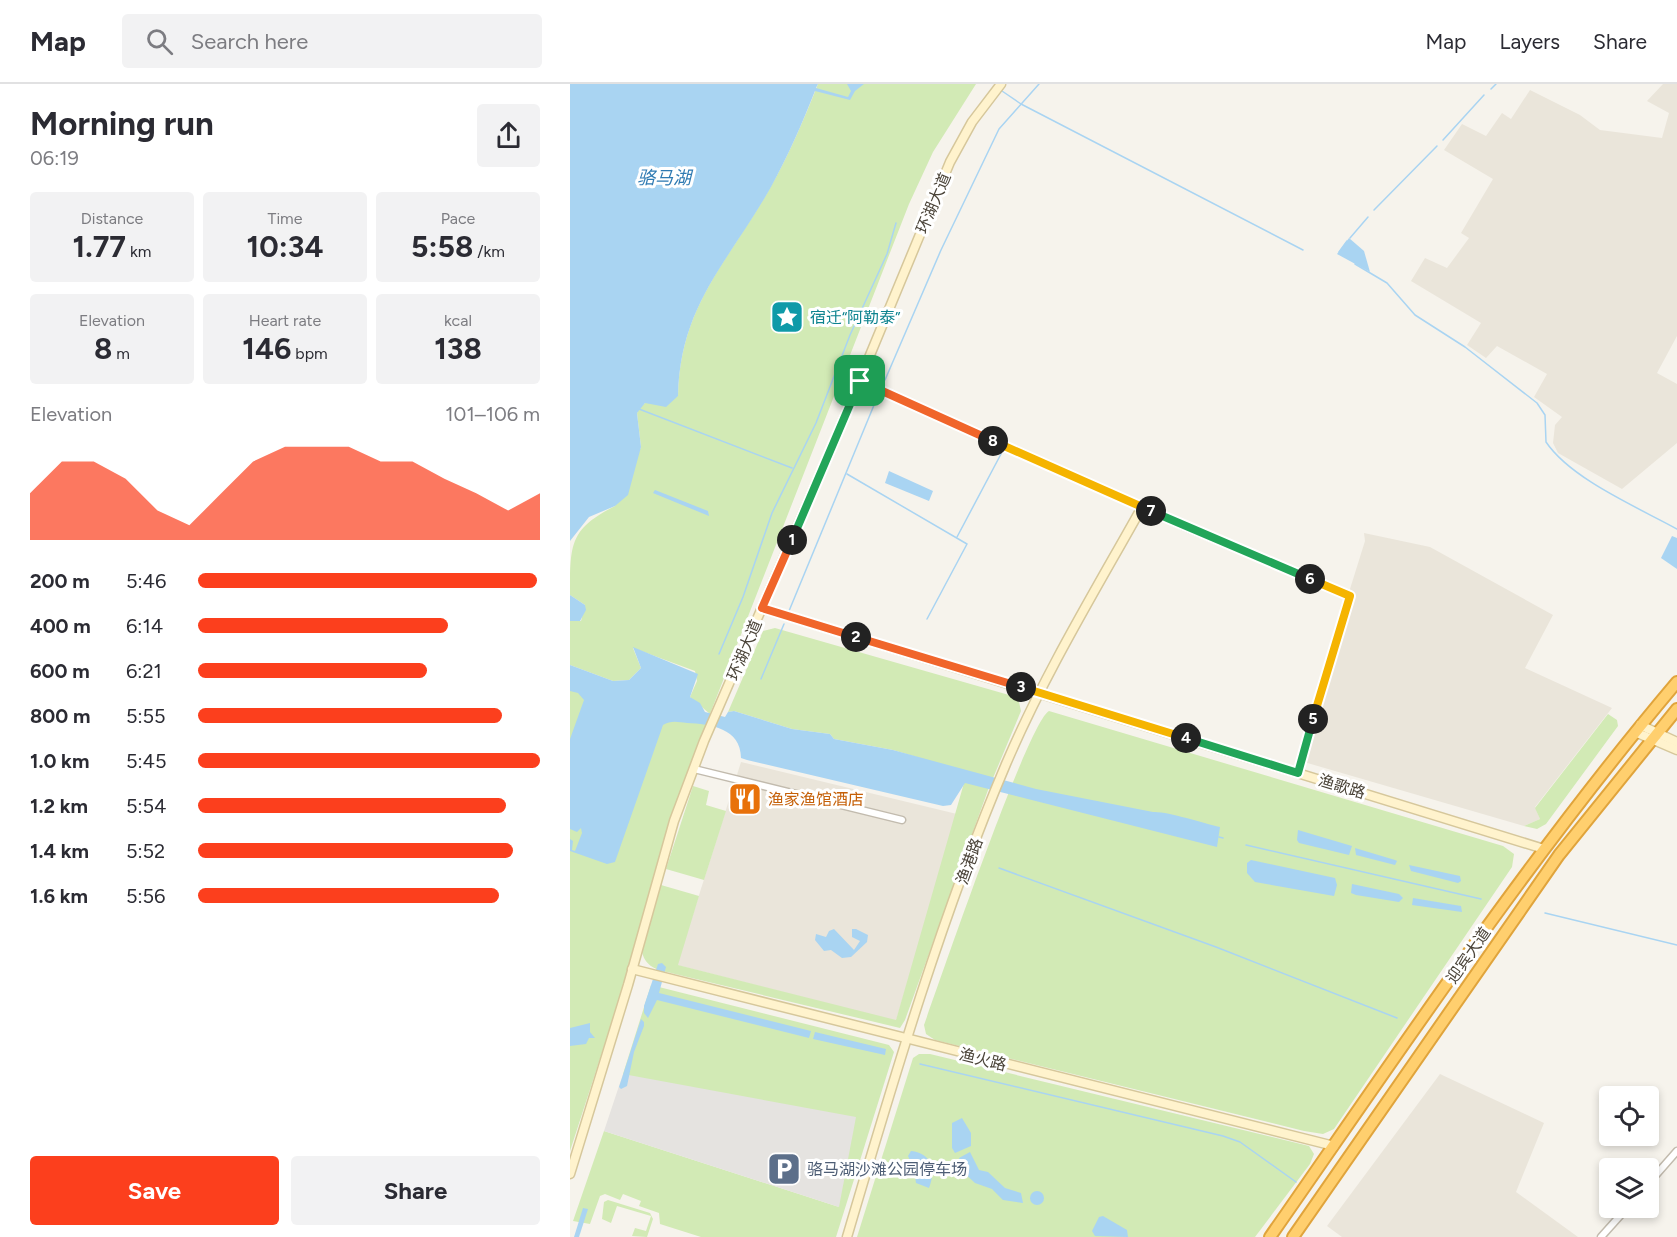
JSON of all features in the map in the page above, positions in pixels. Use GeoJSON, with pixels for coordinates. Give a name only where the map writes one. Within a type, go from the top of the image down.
{"type":"FeatureCollection","features":[{"type":"Feature","properties":{"kind":"highway","name":"迎宾大道"},"geometry":{"type":"LineString","coordinates":[[1270,1237],[1544,849],[1637,729],[1677,682]]}},
{"type":"Feature","properties":{"kind":"highway","name":"迎宾大道"},"geometry":{"type":"LineString","coordinates":[[1293,1237],[1559,855],[1677,709]]}},
{"type":"Feature","properties":{"kind":"street","name":"环湖大道"},"geometry":{"type":"LineString","coordinates":[[570,1174],[674,821],[704,741],[860,381],[950,162],[972,122],[999,87]]}},
{"type":"Feature","properties":{"kind":"street"},"geometry":{"type":"LineString","coordinates":[[860,381],[1142,507],[1350,596],[1298,773]]}},
{"type":"Feature","properties":{"kind":"street","name":"渔港路"},"geometry":{"type":"LineString","coordinates":[[847,1237],[908,1041],[974,845],[1005,764],[1040,693],[1142,507]]}},
{"type":"Feature","properties":{"kind":"street","name":"渔歌路"},"geometry":{"type":"LineString","coordinates":[[762,608],[1544,849]]}},
{"type":"Feature","properties":{"kind":"street"},"geometry":{"type":"LineString","coordinates":[[1637,729],[1677,742]]}},
{"type":"Feature","properties":{"kind":"street"},"geometry":{"type":"LineString","coordinates":[[1654,736],[1677,750]]}},
{"type":"Feature","properties":{"kind":"street"},"geometry":{"type":"LineString","coordinates":[[694,769],[902,820]]}},
{"type":"Feature","properties":{"kind":"street","name":"渔火路"},"geometry":{"type":"LineString","coordinates":[[632,969],[908,1041],[1334,1146]]}},
{"type":"Feature","properties":{"kind":"street"},"geometry":{"type":"LineString","coordinates":[[1659,1171],[1677,1151]]}},
{"type":"Feature","properties":{"kind":"street"},"geometry":{"type":"LineString","coordinates":[[1602,1237],[1618,1218]]}},
{"type":"Feature","properties":{"kind":"shaded area"},"geometry":{"type":"Polygon","coordinates":[[[1663,84],[1677,84],[1677,336],[1657,373],[1677,384],[1677,443],[1622,489],[1558,453],[1553,443],[1555,425],[1562,417],[1534,397],[1547,374],[1497,346],[1486,358],[1467,345],[1481,323],[1411,281],[1425,258],[1447,268],[1469,238],[1461,233],[1493,179],[1444,150],[1462,124],[1486,136],[1502,113],[1511,119],[1530,90],[1580,115],[1600,130],[1662,138],[1669,113],[1647,101],[1663,84]]]}},
{"type":"Feature","properties":{"kind":"shaded area"},"geometry":{"type":"Polygon","coordinates":[[[1364,533],[1430,547],[1553,615],[1525,668],[1612,708],[1535,807],[1540,819],[1524,826],[1304,762],[1351,603],[1350,589],[1365,541],[1364,533]]]}},
{"type":"Feature","properties":{"kind":"shaded area"},"geometry":{"type":"Polygon","coordinates":[[[741,762],[957,814],[896,1021],[677,965],[741,762]]]}},
{"type":"Feature","properties":{"kind":"shaded area","name":"骆马湖沙滩公园停车场"},"geometry":{"type":"Polygon","coordinates":[[[623,1074],[856,1117],[839,1207],[604,1131],[623,1074]]]}},
{"type":"Feature","properties":{"kind":"shaded area"},"geometry":{"type":"Polygon","coordinates":[[[1440,1074],[1544,1123],[1516,1192],[1578,1237],[1342,1237],[1327,1226],[1440,1074]]]}},
{"type":"Feature","properties":{"kind":"green space"},"geometry":{"type":"Polygon","coordinates":[[[818,84],[976,84],[933,152],[909,204],[710,714],[690,697],[697,681],[695,671],[633,648],[641,668],[629,680],[613,681],[570,665],[570,621],[581,621],[585,605],[570,595],[572,550],[581,531],[589,522],[615,506],[641,447],[637,413],[640,407],[645,403],[678,396],[687,336],[697,310],[723,262],[777,175],[818,84]]]}},
{"type":"Feature","properties":{"kind":"green space"},"geometry":{"type":"Polygon","coordinates":[[[775,628],[1009,695],[1019,702],[1021,711],[988,790],[905,1020],[900,1028],[664,971],[650,965],[642,952],[661,885],[699,896],[678,965],[896,1020],[964,783],[920,758],[893,750],[834,739],[830,734],[792,729],[734,711],[728,712],[763,631],[775,628]]]}},
{"type":"Feature","properties":{"kind":"green space"},"geometry":{"type":"Polygon","coordinates":[[[570,679],[706,724],[667,828],[620,997],[570,1151],[570,679]]]}},
{"type":"Feature","properties":{"kind":"green space"},"geometry":{"type":"Polygon","coordinates":[[[1049,711],[1503,846],[1514,854],[1512,867],[1334,1129],[1323,1134],[1304,1131],[935,1040],[926,1034],[924,1025],[1004,804],[1038,726],[1049,711]]]}},
{"type":"Feature","properties":{"kind":"green space"},"geometry":{"type":"Polygon","coordinates":[[[1608,714],[1617,720],[1618,726],[1546,824],[1537,829],[1524,826],[1540,819],[1535,808],[1608,714]]]}},
{"type":"Feature","properties":{"kind":"green space"},"geometry":{"type":"Polygon","coordinates":[[[693,786],[709,791],[706,805],[726,811],[704,880],[666,869],[693,786]]]}},
{"type":"Feature","properties":{"kind":"green space"},"geometry":{"type":"Polygon","coordinates":[[[651,985],[889,1045],[894,1052],[836,1237],[701,1237],[660,1224],[659,1213],[639,1206],[641,1201],[623,1194],[620,1200],[605,1194],[600,1196],[590,1224],[573,1221],[604,1131],[839,1207],[623,1074],[651,985]]]}},
{"type":"Feature","properties":{"kind":"green space"},"geometry":{"type":"Polygon","coordinates":[[[919,1054],[930,1054],[1309,1146],[1314,1154],[1310,1164],[1255,1237],[857,1237],[913,1058],[919,1054]]]}},
{"type":"Feature","properties":{"kind":"green space"},"geometry":{"type":"Polygon","coordinates":[[[608,1200],[650,1213],[653,1219],[647,1237],[632,1236],[635,1228],[646,1231],[651,1216],[617,1206],[611,1223],[602,1219],[604,1202],[608,1200]]]}},
{"type":"Feature","properties":{"kind":"water","name":"骆马湖"},"geometry":{"type":"Polygon","coordinates":[[[570,84],[818,84],[816,88],[848,97],[851,91],[847,84],[864,84],[855,91],[850,100],[815,91],[795,140],[771,187],[697,309],[687,335],[678,396],[666,407],[645,403],[637,413],[641,447],[628,495],[615,506],[589,517],[570,541],[570,84]]]}},
{"type":"Feature","properties":{"kind":"water"},"geometry":{"type":"Polygon","coordinates":[[[1349,238],[1364,251],[1370,272],[1337,254],[1349,238]]]}},
{"type":"Feature","properties":{"kind":"water"},"geometry":{"type":"Polygon","coordinates":[[[889,471],[933,491],[929,501],[885,483],[889,471]]]}},
{"type":"Feature","properties":{"kind":"water"},"geometry":{"type":"Polygon","coordinates":[[[655,490],[708,511],[709,516],[653,493],[655,490]]]}},
{"type":"Feature","properties":{"kind":"water"},"geometry":{"type":"Polygon","coordinates":[[[1672,536],[1677,538],[1677,569],[1661,558],[1672,536]]]}},
{"type":"Feature","properties":{"kind":"water"},"geometry":{"type":"Polygon","coordinates":[[[570,595],[585,605],[586,610],[580,621],[570,621],[570,595]]]}},
{"type":"Feature","properties":{"kind":"water"},"geometry":{"type":"Polygon","coordinates":[[[633,647],[698,674],[690,697],[700,703],[705,712],[725,717],[728,712],[734,711],[792,729],[830,734],[834,739],[893,750],[1036,789],[1167,813],[1220,827],[1217,847],[965,783],[951,805],[943,806],[747,760],[741,758],[736,740],[723,730],[705,725],[669,722],[663,725],[615,862],[607,864],[570,851],[570,839],[573,841],[572,850],[575,851],[582,833],[581,828],[577,832],[570,829],[570,739],[584,700],[578,693],[570,691],[570,665],[613,681],[629,680],[641,668],[633,647]]]}},
{"type":"Feature","properties":{"kind":"water"},"geometry":{"type":"Polygon","coordinates":[[[1298,830],[1352,846],[1349,855],[1299,843],[1298,830]]]}},
{"type":"Feature","properties":{"kind":"water"},"geometry":{"type":"Polygon","coordinates":[[[1355,848],[1397,861],[1395,865],[1356,855],[1355,848]]]}},
{"type":"Feature","properties":{"kind":"water"},"geometry":{"type":"Polygon","coordinates":[[[1251,860],[1335,878],[1337,885],[1334,896],[1255,882],[1247,873],[1247,863],[1251,860]]]}},
{"type":"Feature","properties":{"kind":"water"},"geometry":{"type":"Polygon","coordinates":[[[1409,865],[1460,876],[1461,881],[1458,883],[1411,871],[1409,865]]]}},
{"type":"Feature","properties":{"kind":"water"},"geometry":{"type":"Polygon","coordinates":[[[1352,884],[1399,894],[1403,898],[1399,902],[1356,895],[1351,893],[1352,884]]]}},
{"type":"Feature","properties":{"kind":"water"},"geometry":{"type":"Polygon","coordinates":[[[1413,898],[1461,906],[1462,912],[1412,905],[1413,898]]]}},
{"type":"Feature","properties":{"kind":"water"},"geometry":{"type":"Polygon","coordinates":[[[834,929],[854,950],[860,941],[852,937],[852,929],[868,935],[867,942],[851,957],[842,958],[831,950],[824,951],[815,940],[816,934],[826,937],[829,931],[834,929]]]}},
{"type":"Feature","properties":{"kind":"water"},"geometry":{"type":"Polygon","coordinates":[[[662,963],[666,967],[659,993],[811,1031],[809,1038],[657,1000],[648,1018],[644,1013],[644,1006],[658,964],[662,963]]]}},
{"type":"Feature","properties":{"kind":"water"},"geometry":{"type":"Polygon","coordinates":[[[641,1019],[644,1026],[634,1052],[627,1086],[621,1089],[619,1087],[641,1019]]]}},
{"type":"Feature","properties":{"kind":"water"},"geometry":{"type":"Polygon","coordinates":[[[590,1023],[590,1032],[595,1038],[589,1038],[586,1044],[570,1046],[570,1028],[590,1023]]]}},
{"type":"Feature","properties":{"kind":"water"},"geometry":{"type":"Polygon","coordinates":[[[815,1032],[886,1049],[885,1055],[813,1039],[815,1032]]]}},
{"type":"Feature","properties":{"kind":"water"},"geometry":{"type":"Polygon","coordinates":[[[962,1118],[971,1133],[971,1146],[955,1153],[952,1148],[952,1123],[962,1118]]]}},
{"type":"Feature","properties":{"kind":"water"},"geometry":{"type":"Polygon","coordinates":[[[911,1151],[918,1152],[928,1159],[932,1169],[929,1188],[916,1183],[914,1169],[908,1156],[911,1151]]]}},
{"type":"Feature","properties":{"kind":"water"},"geometry":{"type":"Polygon","coordinates":[[[970,1152],[979,1170],[988,1172],[1005,1188],[1021,1193],[1023,1203],[1003,1200],[992,1189],[975,1183],[963,1172],[959,1158],[970,1152]]]}},
{"type":"Feature","properties":{"kind":"water"},"geometry":{"type":"Polygon","coordinates":[[[1034,1191],[1040,1191],[1044,1198],[1040,1205],[1034,1205],[1030,1201],[1030,1195],[1034,1191]]]}},
{"type":"Feature","properties":{"kind":"water"},"geometry":{"type":"Polygon","coordinates":[[[583,1208],[588,1209],[579,1237],[574,1237],[583,1208]]]}},
{"type":"Feature","properties":{"kind":"water"},"geometry":{"type":"Polygon","coordinates":[[[1103,1216],[1127,1230],[1128,1237],[1095,1236],[1092,1231],[1099,1217],[1103,1216]]]}},
{"type":"Feature","properties":{"kind":"waterway"},"geometry":{"type":"LineString","coordinates":[[885,380],[941,250],[999,129],[1039,84]]}},
{"type":"Feature","properties":{"kind":"waterway"},"geometry":{"type":"LineString","coordinates":[[1491,89],[1496,84]]}},
{"type":"Feature","properties":{"kind":"waterway"},"geometry":{"type":"LineString","coordinates":[[1002,91],[1021,104],[1303,250]]}},
{"type":"Feature","properties":{"kind":"waterway"},"geometry":{"type":"LineString","coordinates":[[1443,140],[1484,95]]}},
{"type":"Feature","properties":{"kind":"waterway"},"geometry":{"type":"LineString","coordinates":[[1374,210],[1437,146]]}},
{"type":"Feature","properties":{"kind":"waterway"},"geometry":{"type":"LineString","coordinates":[[1350,238],[1368,217]]}},
{"type":"Feature","properties":{"kind":"waterway"},"geometry":{"type":"LineString","coordinates":[[719,654],[743,597],[772,513],[816,423],[850,335],[887,254],[896,223]]}},
{"type":"Feature","properties":{"kind":"waterway"},"geometry":{"type":"LineString","coordinates":[[1339,252],[1347,241]]}},
{"type":"Feature","properties":{"kind":"waterway"},"geometry":{"type":"LineString","coordinates":[[1355,264],[1387,283],[1415,315],[1465,347],[1537,403],[1545,415],[1546,442],[1571,468],[1606,491],[1677,529]]}},
{"type":"Feature","properties":{"kind":"waterway"},"geometry":{"type":"LineString","coordinates":[[789,611],[879,393]]}},
{"type":"Feature","properties":{"kind":"waterway"},"geometry":{"type":"LineString","coordinates":[[639,409],[792,468]]}},
{"type":"Feature","properties":{"kind":"waterway"},"geometry":{"type":"LineString","coordinates":[[957,537],[1001,454]]}},
{"type":"Feature","properties":{"kind":"waterway"},"geometry":{"type":"LineString","coordinates":[[847,474],[967,544],[927,619]]}},
{"type":"Feature","properties":{"kind":"waterway"},"geometry":{"type":"LineString","coordinates":[[761,679],[784,624]]}},
{"type":"Feature","properties":{"kind":"waterway"},"geometry":{"type":"LineString","coordinates":[[1219,837],[1223,838]]}},
{"type":"Feature","properties":{"kind":"waterway"},"geometry":{"type":"LineString","coordinates":[[1246,845],[1481,899]]}},
{"type":"Feature","properties":{"kind":"waterway"},"geometry":{"type":"LineString","coordinates":[[999,868],[1216,947],[1397,1018]]}},
{"type":"Feature","properties":{"kind":"waterway"},"geometry":{"type":"LineString","coordinates":[[1545,913],[1677,945]]}},
{"type":"Feature","properties":{"kind":"waterway"},"geometry":{"type":"LineString","coordinates":[[920,1064],[1223,1136],[1240,1142],[1296,1182]]}},
{"type":"Feature","properties":{"kind":"place","name":"宿迁“阿勒泰”"},"geometry":{"type":"Point","coordinates":[787,317]}},
{"type":"Feature","properties":{"kind":"place","name":"渔家渔馆酒店"},"geometry":{"type":"Point","coordinates":[745,799]}},
{"type":"Feature","properties":{"kind":"place","name":"骆马湖沙滩公园停车场"},"geometry":{"type":"Point","coordinates":[784,1169]}},
{"type":"Feature","properties":{"kind":"route"},"geometry":{"type":"LineString","coordinates":[[860,381],[1183,526],[1350,596],[1298,773],[762,608],[860,381]]}}]}
